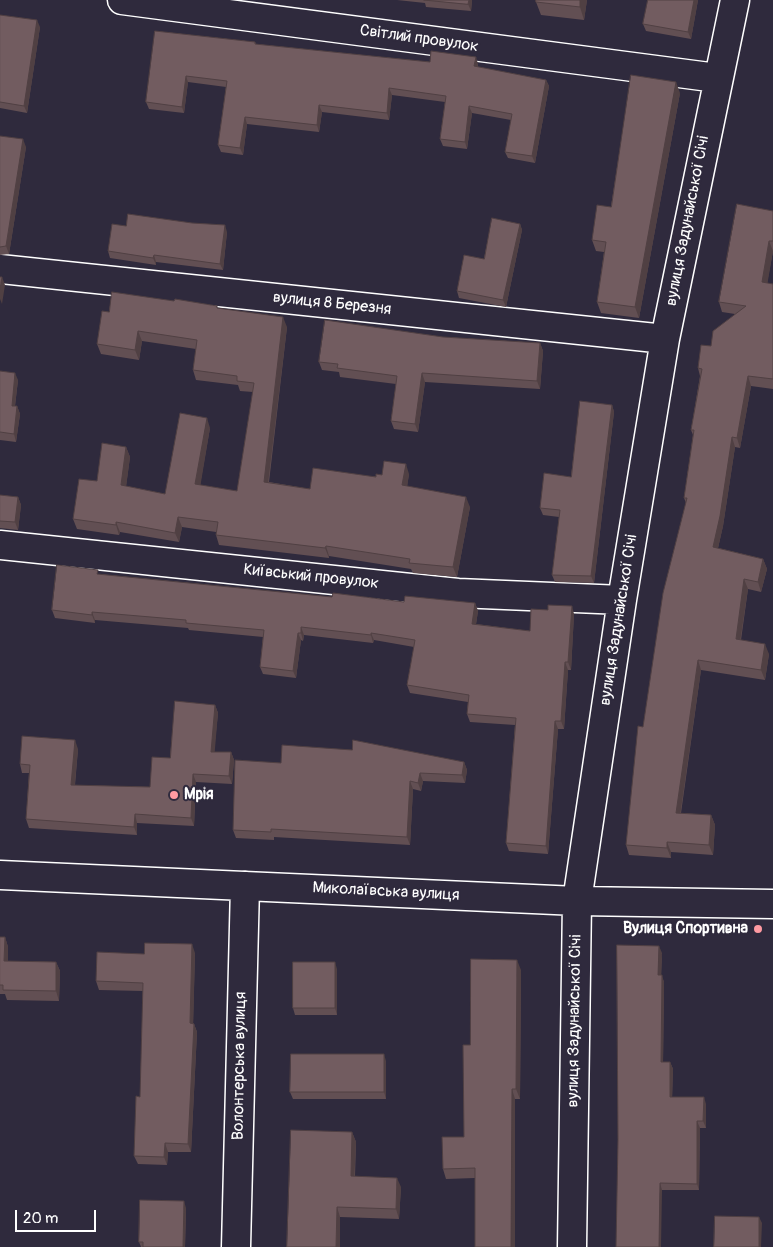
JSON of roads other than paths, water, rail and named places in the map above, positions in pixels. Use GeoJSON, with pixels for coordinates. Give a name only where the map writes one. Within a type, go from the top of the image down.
{"type":"FeatureCollection","features":[{"type":"Feature","properties":{"kind":"street","name":"Світлий провулок"},"geometry":{"type":"LineString","coordinates":[[122,0],[717,78]]}},
{"type":"Feature","properties":{"kind":"street","name":"вулиця Задунайської Січі"},"geometry":{"type":"LineString","coordinates":[[572,1247],[576,901],[622,600],[665,339],[717,78],[735,0]]}},
{"type":"Feature","properties":{"kind":"street","name":"вулиця 8 Березня"},"geometry":{"type":"LineString","coordinates":[[0,269],[665,339]]}},
{"type":"Feature","properties":{"kind":"street","name":"Київський провулок"},"geometry":{"type":"LineString","coordinates":[[0,545],[458,593],[622,600]]}},
{"type":"Feature","properties":{"kind":"street","name":"Миколаївська вулиця"},"geometry":{"type":"LineString","coordinates":[[0,875],[576,901],[773,904]]}},
{"type":"Feature","properties":{"kind":"street","name":"Волонтерська вулиця"},"geometry":{"type":"LineString","coordinates":[[236,1247],[245,886]]}},
{"type":"Feature","properties":{"kind":"place","name":"Мрія"},"geometry":{"type":"Point","coordinates":[174,795]}},
{"type":"Feature","properties":{"kind":"place","name":"Вулиця Спортивна"},"geometry":{"type":"Point","coordinates":[758,929]}}]}
